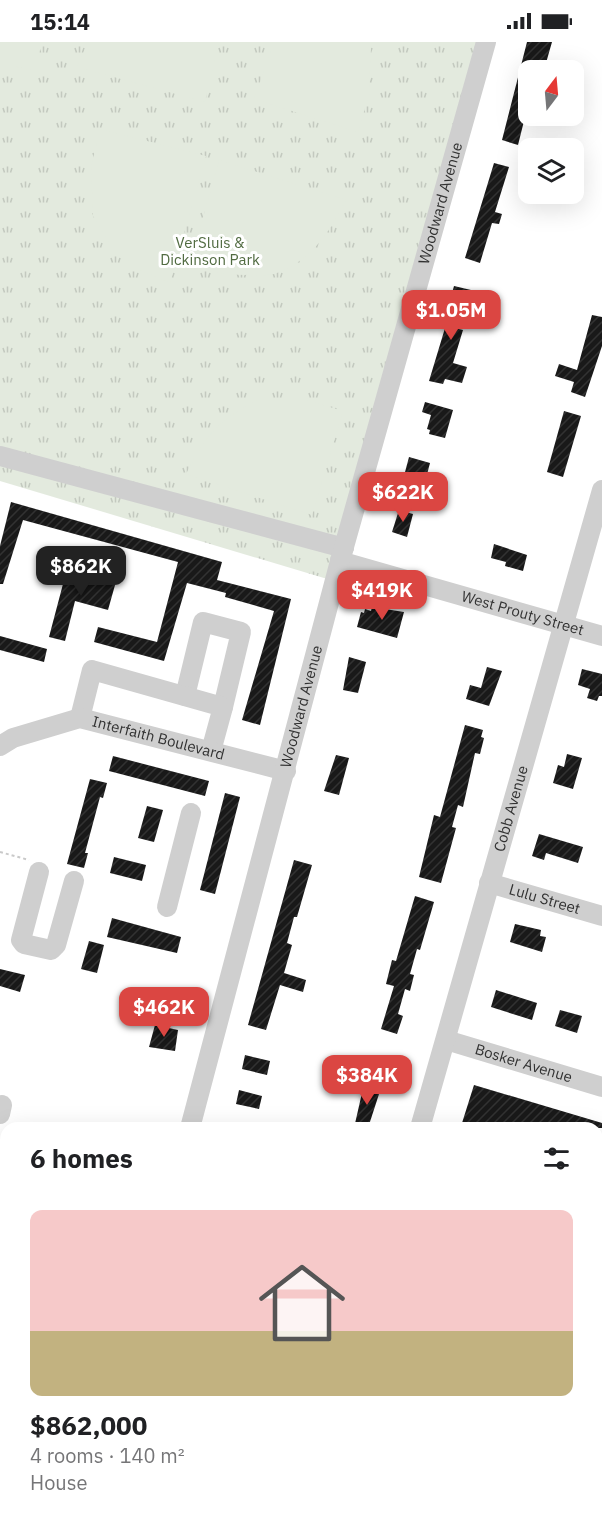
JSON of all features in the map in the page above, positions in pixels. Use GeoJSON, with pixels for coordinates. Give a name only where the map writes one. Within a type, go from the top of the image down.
{"type":"FeatureCollection","features":[{"type":"Feature","properties":{"kind":"street","name":"Woodward Avenue"},"geometry":{"type":"LineString","coordinates":[[192,1122],[342,554],[486,42]]}},
{"type":"Feature","properties":{"kind":"street","name":"West Prouty Street"},"geometry":{"type":"LineString","coordinates":[[0,456],[342,554],[563,626],[602,636]]}},
{"type":"Feature","properties":{"kind":"street","name":"Cobb Avenue"},"geometry":{"type":"LineString","coordinates":[[422,1122],[602,490]]}},
{"type":"Feature","properties":{"kind":"street"},"geometry":{"type":"LineString","coordinates":[[185,696],[203,622],[241,632],[211,751]]}},
{"type":"Feature","properties":{"kind":"street"},"geometry":{"type":"LineString","coordinates":[[80,718],[92,670],[223,707]]}},
{"type":"Feature","properties":{"kind":"street","name":"Interfaith Boulevard"},"geometry":{"type":"LineString","coordinates":[[0,746],[13,738],[80,718],[286,771]]}},
{"type":"Feature","properties":{"kind":"street"},"geometry":{"type":"LineString","coordinates":[[167,907],[191,813]]}},
{"type":"Feature","properties":{"kind":"street"},"geometry":{"type":"LineString","coordinates":[[39,872],[21,940],[24,944],[51,950],[56,945],[74,881]]}},
{"type":"Feature","properties":{"kind":"street","name":"Lulu Street"},"geometry":{"type":"LineString","coordinates":[[489,883],[602,916]]}},
{"type":"Feature","properties":{"kind":"street","name":"Bosker Avenue"},"geometry":{"type":"LineString","coordinates":[[446,1040],[602,1087]]}},
{"type":"Feature","properties":{"kind":"green space","name":"VerSluis & Dickinson Park"},"geometry":{"type":"Polygon","coordinates":[[[0,42],[485,42],[334,581],[0,481],[0,42]]]}},
{"type":"Feature","properties":{"kind":"green space"},"geometry":{"type":"Polygon","coordinates":[[[0,42],[42,42],[35,71],[0,63],[0,42]]]}},
{"type":"Feature","properties":{"kind":"green space"},"geometry":{"type":"Polygon","coordinates":[[[88,42],[219,42],[205,102],[77,67],[88,42]]]}},
{"type":"Feature","properties":{"kind":"green space"},"geometry":{"type":"Polygon","coordinates":[[[274,42],[368,42],[371,47],[369,95],[358,132],[254,99],[274,42]]]}},
{"type":"Feature","properties":{"kind":"green space"},"geometry":{"type":"Polygon","coordinates":[[[100,129],[206,156],[170,283],[140,270],[111,246],[93,216],[91,167],[100,129]]]}},
{"type":"Feature","properties":{"kind":"green space"},"geometry":{"type":"Polygon","coordinates":[[[219,160],[346,200],[319,243],[300,260],[277,273],[231,274],[196,267],[190,265],[219,160]]]}},
{"type":"Feature","properties":{"kind":"green space"},"geometry":{"type":"Polygon","coordinates":[[[257,400],[306,400],[343,411],[312,515],[186,474],[214,430],[232,415],[257,400]]]}},
{"type":"Feature","properties":{"kind":"building"},"geometry":{"type":"Polygon","coordinates":[[[527,42],[552,42],[547,60],[522,60],[527,42]]]}},
{"type":"Feature","properties":{"kind":"building"},"geometry":{"type":"Polygon","coordinates":[[[518,77],[518,126],[523,126],[518,145],[502,140],[518,77]]]}},
{"type":"Feature","properties":{"kind":"building"},"geometry":{"type":"Polygon","coordinates":[[[494,163],[509,167],[495,212],[502,214],[499,224],[492,223],[480,263],[465,258],[494,163]]]}},
{"type":"Feature","properties":{"kind":"building"},"geometry":{"type":"Polygon","coordinates":[[[454,286],[471,290],[459,329],[463,330],[453,363],[467,367],[462,383],[445,379],[443,384],[429,381],[452,305],[449,304],[454,286]]]}},
{"type":"Feature","properties":{"kind":"building"},"geometry":{"type":"Polygon","coordinates":[[[592,315],[602,317],[602,346],[585,397],[571,392],[574,382],[555,376],[559,364],[577,370],[592,315]]]}},
{"type":"Feature","properties":{"kind":"building"},"geometry":{"type":"Polygon","coordinates":[[[425,402],[453,410],[445,438],[429,434],[430,430],[427,429],[431,415],[422,412],[425,402]]]}},
{"type":"Feature","properties":{"kind":"building"},"geometry":{"type":"Polygon","coordinates":[[[564,411],[581,416],[563,477],[547,472],[564,411]]]}},
{"type":"Feature","properties":{"kind":"building"},"geometry":{"type":"Polygon","coordinates":[[[409,457],[430,463],[425,482],[404,476],[409,457]]]}},
{"type":"Feature","properties":{"kind":"building"},"geometry":{"type":"Polygon","coordinates":[[[11,502],[222,562],[217,580],[291,599],[260,725],[242,720],[274,611],[225,597],[226,593],[187,583],[164,661],[94,642],[98,627],[157,642],[178,562],[23,520],[3,584],[0,584],[0,546],[11,502]]]}},
{"type":"Feature","properties":{"kind":"building"},"geometry":{"type":"Polygon","coordinates":[[[399,510],[413,514],[407,537],[392,532],[399,510]]]}},
{"type":"Feature","properties":{"kind":"building"},"geometry":{"type":"Polygon","coordinates":[[[494,544],[527,555],[523,571],[505,566],[506,562],[491,558],[494,544]]]}},
{"type":"Feature","properties":{"kind":"building"},"geometry":{"type":"Polygon","coordinates":[[[68,565],[117,578],[108,610],[75,601],[65,641],[49,637],[68,565]]]}},
{"type":"Feature","properties":{"kind":"building"},"geometry":{"type":"Polygon","coordinates":[[[372,607],[404,612],[397,638],[357,627],[361,612],[364,613],[365,609],[371,611],[372,607]]]}},
{"type":"Feature","properties":{"kind":"building"},"geometry":{"type":"Polygon","coordinates":[[[0,636],[47,649],[44,662],[0,650],[0,636]]]}},
{"type":"Feature","properties":{"kind":"building"},"geometry":{"type":"Polygon","coordinates":[[[349,657],[366,662],[358,693],[343,690],[349,657]]]}},
{"type":"Feature","properties":{"kind":"building"},"geometry":{"type":"Polygon","coordinates":[[[487,667],[502,671],[489,706],[466,699],[470,685],[481,688],[487,667]]]}},
{"type":"Feature","properties":{"kind":"building"},"geometry":{"type":"Polygon","coordinates":[[[582,669],[602,674],[602,696],[599,696],[597,701],[587,698],[590,689],[578,685],[582,669]]]}},
{"type":"Feature","properties":{"kind":"building"},"geometry":{"type":"Polygon","coordinates":[[[465,725],[483,730],[481,737],[484,738],[480,754],[475,753],[463,807],[458,805],[452,827],[456,828],[441,883],[419,877],[434,815],[440,817],[465,725]]]}},
{"type":"Feature","properties":{"kind":"building"},"geometry":{"type":"Polygon","coordinates":[[[567,754],[582,758],[573,789],[553,783],[558,765],[564,767],[567,754]]]}},
{"type":"Feature","properties":{"kind":"building"},"geometry":{"type":"Polygon","coordinates":[[[336,755],[349,758],[339,795],[324,791],[336,755]]]}},
{"type":"Feature","properties":{"kind":"building"},"geometry":{"type":"Polygon","coordinates":[[[113,756],[209,781],[205,796],[109,771],[113,756]]]}},
{"type":"Feature","properties":{"kind":"building"},"geometry":{"type":"Polygon","coordinates":[[[90,779],[107,783],[103,798],[100,797],[85,853],[88,853],[84,868],[67,864],[90,779]]]}},
{"type":"Feature","properties":{"kind":"building"},"geometry":{"type":"Polygon","coordinates":[[[225,793],[240,797],[215,894],[200,890],[225,793]]]}},
{"type":"Feature","properties":{"kind":"building"},"geometry":{"type":"Polygon","coordinates":[[[147,806],[163,810],[154,842],[138,838],[147,806]]]}},
{"type":"Feature","properties":{"kind":"building"},"geometry":{"type":"Polygon","coordinates":[[[539,834],[583,847],[578,863],[546,853],[544,860],[532,856],[539,834]]]}},
{"type":"Feature","properties":{"kind":"building"},"geometry":{"type":"Polygon","coordinates":[[[114,857],[146,865],[142,881],[110,873],[114,857]]]}},
{"type":"Feature","properties":{"kind":"building"},"geometry":{"type":"Polygon","coordinates":[[[294,860],[312,865],[287,943],[292,945],[284,973],[306,980],[303,992],[280,985],[266,1030],[248,1025],[294,860]]]}},
{"type":"Feature","properties":{"kind":"building"},"geometry":{"type":"Polygon","coordinates":[[[415,896],[434,902],[420,950],[417,949],[410,974],[414,975],[410,991],[405,989],[398,1014],[403,1016],[397,1034],[381,1029],[394,986],[386,984],[392,960],[396,961],[415,896]]]}},
{"type":"Feature","properties":{"kind":"building"},"geometry":{"type":"Polygon","coordinates":[[[112,918],[181,937],[177,953],[107,937],[112,918]]]}},
{"type":"Feature","properties":{"kind":"building"},"geometry":{"type":"Polygon","coordinates":[[[515,924],[541,930],[540,936],[546,937],[542,952],[510,942],[515,924]]]}},
{"type":"Feature","properties":{"kind":"building"},"geometry":{"type":"Polygon","coordinates":[[[89,941],[104,945],[97,973],[81,969],[89,941]]]}},
{"type":"Feature","properties":{"kind":"building"},"geometry":{"type":"Polygon","coordinates":[[[0,969],[25,975],[20,992],[0,986],[0,969]]]}},
{"type":"Feature","properties":{"kind":"building"},"geometry":{"type":"Polygon","coordinates":[[[496,990],[537,1003],[532,1020],[491,1007],[496,990]]]}},
{"type":"Feature","properties":{"kind":"building"},"geometry":{"type":"Polygon","coordinates":[[[560,1010],[582,1016],[577,1033],[555,1026],[560,1010]]]}},
{"type":"Feature","properties":{"kind":"building"},"geometry":{"type":"Polygon","coordinates":[[[155,1025],[178,1030],[175,1051],[149,1047],[155,1025]]]}},
{"type":"Feature","properties":{"kind":"building"},"geometry":{"type":"Polygon","coordinates":[[[245,1055],[270,1061],[267,1075],[242,1069],[245,1055]]]}},
{"type":"Feature","properties":{"kind":"building"},"geometry":{"type":"Polygon","coordinates":[[[364,1084],[378,1088],[379,1094],[370,1122],[355,1122],[364,1084]]]}},
{"type":"Feature","properties":{"kind":"building"},"geometry":{"type":"Polygon","coordinates":[[[474,1085],[599,1122],[462,1122],[474,1085]]]}},
{"type":"Feature","properties":{"kind":"building"},"geometry":{"type":"Polygon","coordinates":[[[239,1090],[262,1096],[259,1109],[236,1104],[239,1090]]]}}]}
